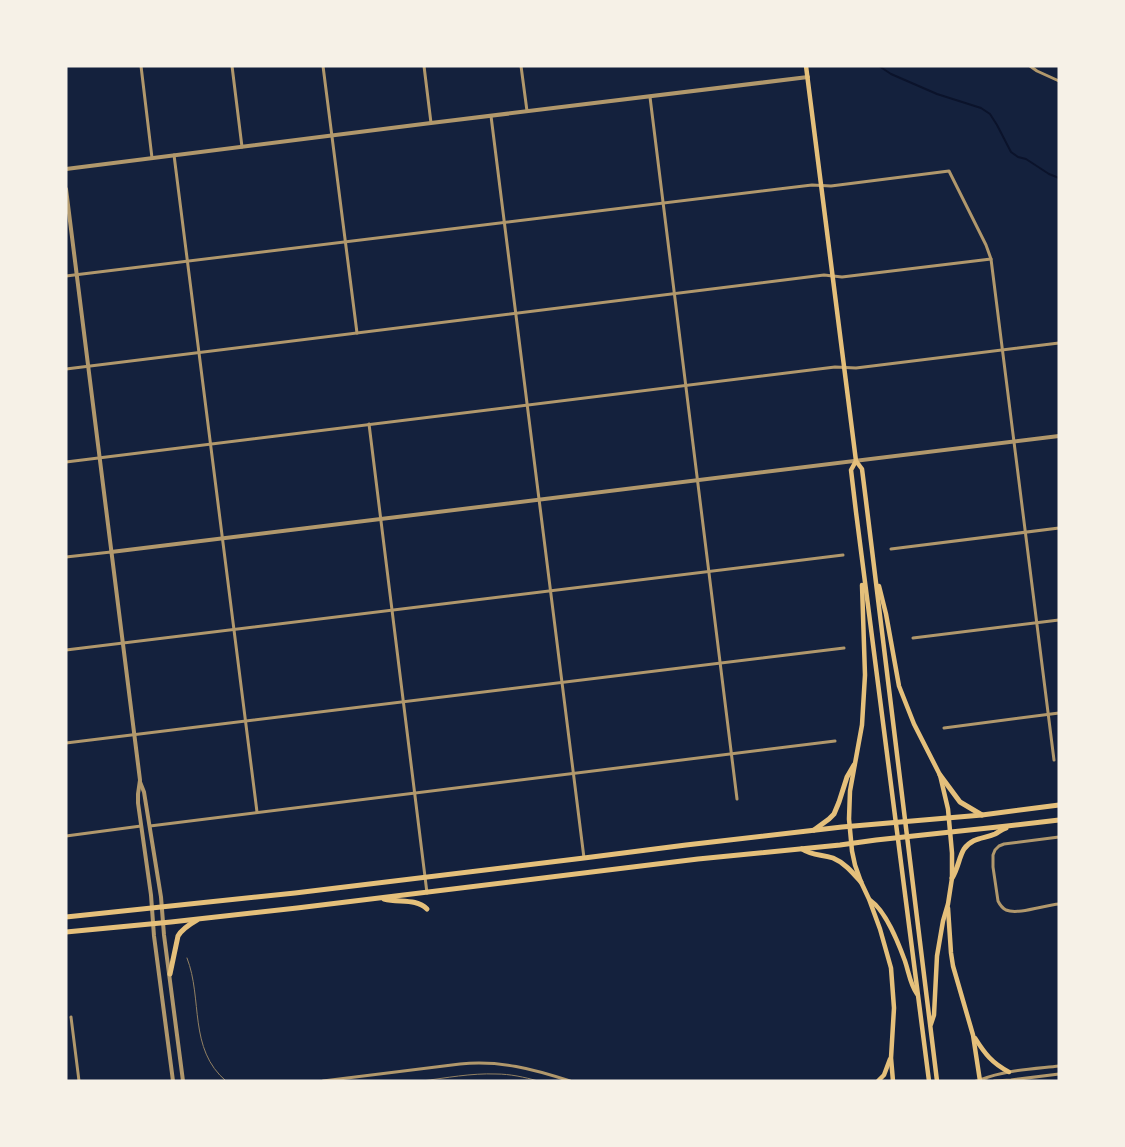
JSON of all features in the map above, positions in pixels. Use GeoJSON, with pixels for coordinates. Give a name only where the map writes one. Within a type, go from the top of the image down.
{"type":"FeatureCollection","features":[{"type":"Feature","properties":{"kind":"highway"},"geometry":{"type":"LineString","coordinates":[[814,830],[834,814],[847,777],[854,765]]}},
{"type":"Feature","properties":{"kind":"highway"},"geometry":{"type":"LineString","coordinates":[[940,775],[960,802],[982,815]]}},
{"type":"Feature","properties":{"kind":"highway"},"geometry":{"type":"LineString","coordinates":[[66,917],[162,908],[814,830],[982,815],[1059,805]]}},
{"type":"Feature","properties":{"kind":"highway"},"geometry":{"type":"LineString","coordinates":[[66,932],[199,919],[428,893],[698,859],[1059,820]]}},
{"type":"Feature","properties":{"kind":"highway"},"geometry":{"type":"LineString","coordinates":[[952,878],[965,848],[972,841],[994,834],[1008,826]]}},
{"type":"Feature","properties":{"kind":"highway"},"geometry":{"type":"LineString","coordinates":[[802,849],[814,855],[833,858],[851,871],[861,882]]}},
{"type":"Feature","properties":{"kind":"highway"},"geometry":{"type":"LineString","coordinates":[[382,898],[391,901],[419,903],[427,909]]}},
{"type":"Feature","properties":{"kind":"highway"},"geometry":{"type":"LineString","coordinates":[[170,974],[177,938],[180,932],[189,924],[199,919]]}},
{"type":"Feature","properties":{"kind":"main road"},"geometry":{"type":"LineString","coordinates":[[806,66],[856,460],[862,469],[937,1081]]}},
{"type":"Feature","properties":{"kind":"main road"},"geometry":{"type":"LineString","coordinates":[[856,460],[851,470],[929,1081]]}},
{"type":"Feature","properties":{"kind":"main road"},"geometry":{"type":"LineString","coordinates":[[874,568],[886,614],[902,697],[940,775],[949,817],[952,878],[948,904],[943,920],[938,956],[934,1015],[930,1028]]}},
{"type":"Feature","properties":{"kind":"main road"},"geometry":{"type":"LineString","coordinates":[[863,569],[862,596],[865,675],[862,726],[848,804],[852,851],[861,882],[880,929],[891,968],[894,1008],[891,1058],[893,1081]]}},
{"type":"Feature","properties":{"kind":"main road"},"geometry":{"type":"LineString","coordinates":[[869,899],[878,905],[896,937],[912,987],[917,995]]}},
{"type":"Feature","properties":{"kind":"main road"},"geometry":{"type":"LineString","coordinates":[[948,904],[953,966],[973,1035],[980,1080]]}},
{"type":"Feature","properties":{"kind":"main road"},"geometry":{"type":"LineString","coordinates":[[973,1035],[985,1054],[1009,1072]]}},
{"type":"Feature","properties":{"kind":"main road"},"geometry":{"type":"LineString","coordinates":[[878,1081],[884,1075],[891,1058]]}},
{"type":"Feature","properties":{"kind":"street"},"geometry":{"type":"LineString","coordinates":[[141,66],[152,158]]}},
{"type":"Feature","properties":{"kind":"street"},"geometry":{"type":"LineString","coordinates":[[232,66],[242,147]]}},
{"type":"Feature","properties":{"kind":"street"},"geometry":{"type":"LineString","coordinates":[[323,66],[357,333]]}},
{"type":"Feature","properties":{"kind":"street"},"geometry":{"type":"LineString","coordinates":[[424,66],[431,123]]}},
{"type":"Feature","properties":{"kind":"street"},"geometry":{"type":"LineString","coordinates":[[521,66],[527,111]]}},
{"type":"Feature","properties":{"kind":"street"},"geometry":{"type":"LineString","coordinates":[[1030,66],[1059,81]]}},
{"type":"Feature","properties":{"kind":"street"},"geometry":{"type":"LineString","coordinates":[[66,169],[808,77]]}},
{"type":"Feature","properties":{"kind":"street"},"geometry":{"type":"LineString","coordinates":[[650,97],[737,799]]}},
{"type":"Feature","properties":{"kind":"street"},"geometry":{"type":"LineString","coordinates":[[491,116],[584,858]]}},
{"type":"Feature","properties":{"kind":"street"},"geometry":{"type":"LineString","coordinates":[[174,155],[257,812]]}},
{"type":"Feature","properties":{"kind":"street"},"geometry":{"type":"LineString","coordinates":[[66,276],[812,185],[831,186],[949,172],[986,245],[991,259],[1054,760]]}},
{"type":"Feature","properties":{"kind":"street"},"geometry":{"type":"LineString","coordinates":[[66,189],[122,644],[140,780],[150,826],[162,908],[183,1081]]}},
{"type":"Feature","properties":{"kind":"street"},"geometry":{"type":"LineString","coordinates":[[66,369],[823,276],[842,277],[991,259]]}},
{"type":"Feature","properties":{"kind":"street"},"geometry":{"type":"LineString","coordinates":[[66,462],[686,385],[844,367],[856,368],[1059,343]]}},
{"type":"Feature","properties":{"kind":"street"},"geometry":{"type":"LineString","coordinates":[[369,424],[428,893]]}},
{"type":"Feature","properties":{"kind":"street"},"geometry":{"type":"LineString","coordinates":[[66,558],[1059,436]]}},
{"type":"Feature","properties":{"kind":"street"},"geometry":{"type":"LineString","coordinates":[[891,549],[1059,528]]}},
{"type":"Feature","properties":{"kind":"street"},"geometry":{"type":"LineString","coordinates":[[66,650],[843,555]]}},
{"type":"Feature","properties":{"kind":"street"},"geometry":{"type":"LineString","coordinates":[[913,638],[1059,620]]}},
{"type":"Feature","properties":{"kind":"street"},"geometry":{"type":"LineString","coordinates":[[66,743],[844,648]]}},
{"type":"Feature","properties":{"kind":"street"},"geometry":{"type":"LineString","coordinates":[[944,728],[1059,713]]}},
{"type":"Feature","properties":{"kind":"street"},"geometry":{"type":"LineString","coordinates":[[150,826],[835,741]]}},
{"type":"Feature","properties":{"kind":"street"},"geometry":{"type":"LineString","coordinates":[[140,780],[138,794],[141,826],[173,1081]]}},
{"type":"Feature","properties":{"kind":"street"},"geometry":{"type":"LineString","coordinates":[[66,836],[141,826]]}},
{"type":"Feature","properties":{"kind":"street"},"geometry":{"type":"LineString","coordinates":[[1059,837],[1004,844],[995,850],[993,862],[998,901],[1005,910],[1012,912],[1059,904]]}},
{"type":"Feature","properties":{"kind":"street"},"geometry":{"type":"LineString","coordinates":[[71,1017],[79,1081]]}},
{"type":"Feature","properties":{"kind":"street"},"geometry":{"type":"LineString","coordinates":[[323,1081],[482,1063],[511,1065],[570,1081]]}},
{"type":"Feature","properties":{"kind":"street"},"geometry":{"type":"LineString","coordinates":[[976,1081],[992,1075],[1059,1066]]}},
{"type":"Feature","properties":{"kind":"street"},"geometry":{"type":"LineString","coordinates":[[994,1081],[1059,1074]]}},
{"type":"Feature","properties":{"kind":"street"},"geometry":{"type":"LineString","coordinates":[[980,1080],[987,1081]]}},
{"type":"Feature","properties":{"kind":"waterway"},"geometry":{"type":"LineString","coordinates":[[879,66],[891,74],[937,94],[981,108],[990,114],[1011,152],[1059,178]]}},
{"type":"Feature","properties":{"kind":"tram line"},"geometry":{"type":"LineString","coordinates":[[187,958],[192,974],[201,1039],[206,1054],[214,1068],[226,1081]]}},
{"type":"Feature","properties":{"kind":"tram line"},"geometry":{"type":"LineString","coordinates":[[422,1081],[487,1074],[512,1075],[538,1081]]}}]}
